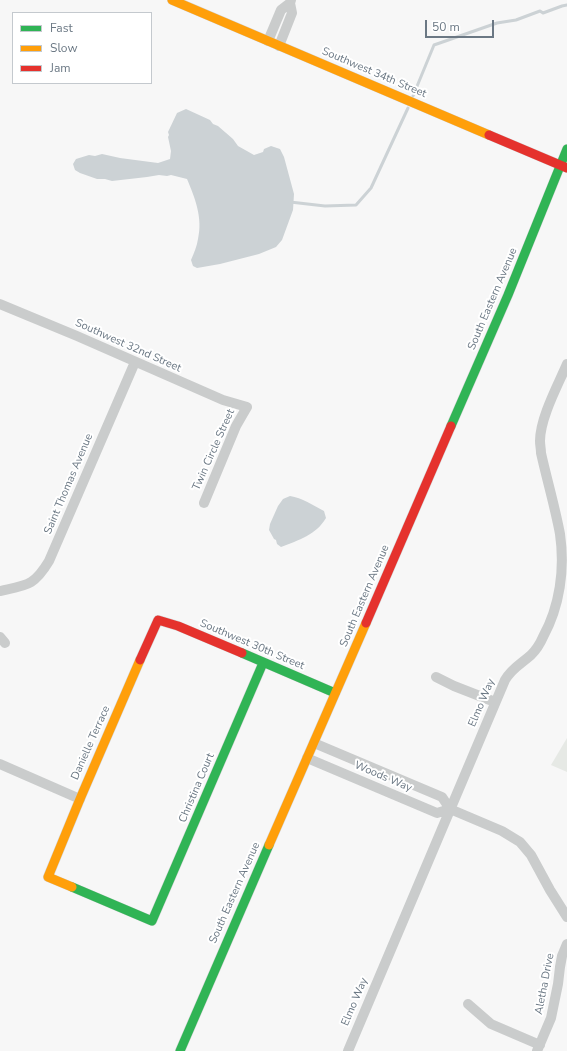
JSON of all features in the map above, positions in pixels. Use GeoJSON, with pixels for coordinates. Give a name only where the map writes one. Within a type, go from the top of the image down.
{"type":"FeatureCollection","features":[{"type":"Feature","properties":{"kind":"street","name":"Southwest 34th Street"},"geometry":{"type":"LineString","coordinates":[[172,0],[564,166]]}},
{"type":"Feature","properties":{"kind":"street"},"geometry":{"type":"LineString","coordinates":[[268,41],[281,10],[291,1]]}},
{"type":"Feature","properties":{"kind":"street"},"geometry":{"type":"LineString","coordinates":[[279,46],[292,13],[291,1]]}},
{"type":"Feature","properties":{"kind":"street","name":"South Eastern Avenue"},"geometry":{"type":"LineString","coordinates":[[180,1051],[564,166],[567,149]]}},
{"type":"Feature","properties":{"kind":"street","name":"Southwest 32nd Street"},"geometry":{"type":"LineString","coordinates":[[0,304],[224,400],[247,407]]}},
{"type":"Feature","properties":{"kind":"street","name":"Saint Thomas Avenue"},"geometry":{"type":"LineString","coordinates":[[0,591],[25,585],[33,581],[44,570],[135,362]]}},
{"type":"Feature","properties":{"kind":"street","name":"Elmo Way"},"geometry":{"type":"LineString","coordinates":[[348,1051],[505,680],[509,672],[532,654],[543,637],[559,595],[561,578],[560,534],[541,453],[540,441],[541,430],[545,417],[567,364]]}},
{"type":"Feature","properties":{"kind":"street","name":"Twin Circle Street"},"geometry":{"type":"LineString","coordinates":[[204,502],[236,426],[247,407]]}},
{"type":"Feature","properties":{"kind":"street","name":"Southwest 30th Street"},"geometry":{"type":"LineString","coordinates":[[158,620],[178,626],[335,693]]}},
{"type":"Feature","properties":{"kind":"street","name":"Danielle Terrace"},"geometry":{"type":"LineString","coordinates":[[48,877],[80,799],[158,620]]}},
{"type":"Feature","properties":{"kind":"street","name":"Christina Court"},"geometry":{"type":"LineString","coordinates":[[48,877],[152,921],[263,663]]}},
{"type":"Feature","properties":{"kind":"street"},"geometry":{"type":"LineString","coordinates":[[436,677],[454,686],[495,702]]}},
{"type":"Feature","properties":{"kind":"street","name":"Woods Way"},"geometry":{"type":"LineString","coordinates":[[314,743],[442,798],[450,809],[502,831],[520,842],[531,855],[567,917]]}},
{"type":"Feature","properties":{"kind":"street","name":"Woods Way"},"geometry":{"type":"LineString","coordinates":[[307,758],[437,813],[450,809]]}},
{"type":"Feature","properties":{"kind":"street"},"geometry":{"type":"LineString","coordinates":[[0,764],[80,799]]}},
{"type":"Feature","properties":{"kind":"street","name":"Aletha Drive"},"geometry":{"type":"LineString","coordinates":[[539,1048],[551,1018],[560,967],[567,944]]}},
{"type":"Feature","properties":{"kind":"street"},"geometry":{"type":"LineString","coordinates":[[468,1004],[491,1024],[539,1048]]}},
{"type":"Feature","properties":{"kind":"shaded area"},"geometry":{"type":"Polygon","coordinates":[[[186,109],[210,120],[233,139],[238,146],[254,155],[263,152],[264,149],[271,146],[280,149],[284,157],[294,194],[293,210],[282,240],[276,247],[259,254],[197,268],[193,266],[191,260],[198,239],[200,223],[195,201],[187,179],[171,175],[159,175],[112,181],[97,179],[75,170],[73,164],[76,159],[89,155],[95,156],[102,154],[158,163],[170,159],[171,151],[168,132],[177,113],[186,109]]]}},
{"type":"Feature","properties":{"kind":"shaded area"},"geometry":{"type":"Polygon","coordinates":[[[290,496],[303,500],[324,511],[326,518],[312,533],[281,547],[277,544],[269,530],[270,524],[278,506],[283,499],[290,496]]]}},
{"type":"Feature","properties":{"kind":"shaded area"},"geometry":{"type":"Polygon","coordinates":[[[567,738],[567,772],[551,765],[567,738]]]}},
{"type":"Feature","properties":{"kind":"waterway"},"geometry":{"type":"LineString","coordinates":[[413,96],[434,45],[497,23],[516,20],[540,11],[543,13],[567,5]]}},
{"type":"Feature","properties":{"kind":"waterway"},"geometry":{"type":"LineString","coordinates":[[290,202],[325,206],[356,205],[371,188],[408,108]]}},
{"type":"Feature","properties":{"kind":"traffic: fast"},"geometry":{"type":"LineString","coordinates":[[451,426],[508,295],[567,149]]}},
{"type":"Feature","properties":{"kind":"traffic: fast"},"geometry":{"type":"LineString","coordinates":[[242,653],[335,693]]}},
{"type":"Feature","properties":{"kind":"traffic: fast"},"geometry":{"type":"LineString","coordinates":[[72,887],[152,921],[263,663]]}},
{"type":"Feature","properties":{"kind":"traffic: fast"},"geometry":{"type":"LineString","coordinates":[[180,1051],[269,845]]}},
{"type":"Feature","properties":{"kind":"traffic: slow"},"geometry":{"type":"LineString","coordinates":[[172,0],[489,135]]}},
{"type":"Feature","properties":{"kind":"traffic: slow"},"geometry":{"type":"LineString","coordinates":[[269,845],[366,623]]}},
{"type":"Feature","properties":{"kind":"traffic: slow"},"geometry":{"type":"LineString","coordinates":[[72,887],[48,877],[140,660]]}},
{"type":"Feature","properties":{"kind":"traffic: jam"},"geometry":{"type":"LineString","coordinates":[[489,135],[567,168]]}},
{"type":"Feature","properties":{"kind":"traffic: jam"},"geometry":{"type":"LineString","coordinates":[[366,623],[451,426]]}},
{"type":"Feature","properties":{"kind":"traffic: jam"},"geometry":{"type":"LineString","coordinates":[[140,660],[158,620],[178,626],[242,653]]}}]}
